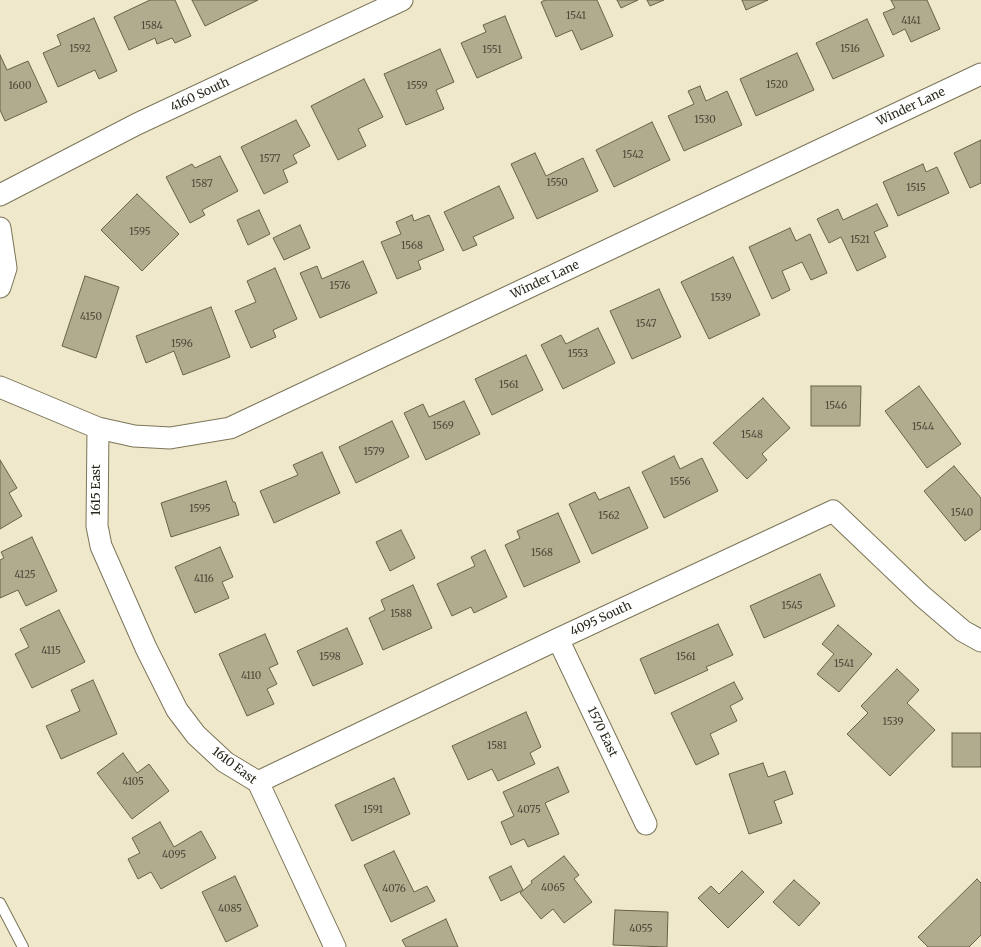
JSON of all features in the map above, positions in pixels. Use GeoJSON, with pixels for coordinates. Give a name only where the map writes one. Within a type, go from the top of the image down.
{"type":"FeatureCollection","features":[{"type":"Feature","properties":{"kind":"street","name":"4160 South"},"geometry":{"type":"LineString","coordinates":[[0,195],[137,124],[402,0]]}},
{"type":"Feature","properties":{"kind":"street","name":"Winder Lane"},"geometry":{"type":"LineString","coordinates":[[98,428],[134,436],[170,438],[230,428],[981,74]]}},
{"type":"Feature","properties":{"kind":"street"},"geometry":{"type":"LineString","coordinates":[[0,228],[6,268],[0,287]]}},
{"type":"Feature","properties":{"kind":"street"},"geometry":{"type":"LineString","coordinates":[[0,387],[98,428]]}},
{"type":"Feature","properties":{"kind":"street","name":"1615 East"},"geometry":{"type":"LineString","coordinates":[[98,428],[97,526],[101,546],[146,648]]}},
{"type":"Feature","properties":{"kind":"street","name":"4095 South"},"geometry":{"type":"LineString","coordinates":[[258,782],[833,511],[922,596],[963,631],[981,641]]}},
{"type":"Feature","properties":{"kind":"street","name":"1570 East"},"geometry":{"type":"LineString","coordinates":[[558,639],[646,824]]}},
{"type":"Feature","properties":{"kind":"street","name":"1610 East"},"geometry":{"type":"LineString","coordinates":[[146,648],[177,710],[196,735],[225,762],[258,782],[335,947]]}},
{"type":"Feature","properties":{"kind":"lane"},"geometry":{"type":"LineString","coordinates":[[0,903],[23,947]]}},
{"type":"Feature","properties":{"kind":"building"},"geometry":{"type":"Polygon","coordinates":[[[150,0],[175,0],[191,36],[175,43],[172,38],[157,44],[155,38],[129,50],[114,17],[150,0]]]}},
{"type":"Feature","properties":{"kind":"building"},"geometry":{"type":"Polygon","coordinates":[[[192,0],[258,0],[205,26],[192,0]]]}},
{"type":"Feature","properties":{"kind":"building"},"geometry":{"type":"Polygon","coordinates":[[[545,0],[597,0],[613,36],[581,50],[572,30],[556,37],[541,2],[545,0]]]}},
{"type":"Feature","properties":{"kind":"building"},"geometry":{"type":"Polygon","coordinates":[[[617,0],[638,0],[621,8],[617,0]]]}},
{"type":"Feature","properties":{"kind":"building"},"geometry":{"type":"Polygon","coordinates":[[[647,0],[664,0],[650,6],[647,0]]]}},
{"type":"Feature","properties":{"kind":"building"},"geometry":{"type":"Polygon","coordinates":[[[742,0],[768,0],[746,10],[742,0]]]}},
{"type":"Feature","properties":{"kind":"building"},"geometry":{"type":"Polygon","coordinates":[[[891,0],[927,0],[940,29],[911,42],[905,29],[893,35],[883,13],[895,8],[891,0]]]}},
{"type":"Feature","properties":{"kind":"building"},"geometry":{"type":"Polygon","coordinates":[[[505,16],[522,58],[477,78],[461,43],[486,32],[483,25],[505,16]]]}},
{"type":"Feature","properties":{"kind":"building"},"geometry":{"type":"Polygon","coordinates":[[[94,18],[117,71],[99,79],[95,70],[58,87],[43,53],[61,45],[57,35],[94,18]]]}},
{"type":"Feature","properties":{"kind":"building"},"geometry":{"type":"Polygon","coordinates":[[[867,19],[884,56],[833,79],[816,43],[867,19]]]}},
{"type":"Feature","properties":{"kind":"building"},"geometry":{"type":"Polygon","coordinates":[[[440,49],[454,82],[436,90],[444,109],[406,125],[384,74],[440,49]]]}},
{"type":"Feature","properties":{"kind":"building"},"geometry":{"type":"Polygon","coordinates":[[[797,53],[814,90],[756,116],[740,79],[797,53]]]}},
{"type":"Feature","properties":{"kind":"building"},"geometry":{"type":"Polygon","coordinates":[[[0,55],[7,70],[28,61],[47,102],[5,121],[0,110],[0,55]]]}},
{"type":"Feature","properties":{"kind":"building"},"geometry":{"type":"Polygon","coordinates":[[[364,79],[383,117],[358,129],[366,146],[338,160],[311,106],[364,79]]]}},
{"type":"Feature","properties":{"kind":"building"},"geometry":{"type":"Polygon","coordinates":[[[700,86],[706,101],[727,91],[742,125],[684,151],[668,116],[694,104],[688,91],[700,86]]]}},
{"type":"Feature","properties":{"kind":"building"},"geometry":{"type":"Polygon","coordinates":[[[296,120],[310,146],[293,155],[297,163],[283,170],[288,182],[264,194],[241,147],[296,120]]]}},
{"type":"Feature","properties":{"kind":"building"},"geometry":{"type":"Polygon","coordinates":[[[652,122],[670,160],[614,187],[596,150],[652,122]]]}},
{"type":"Feature","properties":{"kind":"building"},"geometry":{"type":"Polygon","coordinates":[[[981,140],[981,183],[970,188],[954,153],[981,140]]]}},
{"type":"Feature","properties":{"kind":"building"},"geometry":{"type":"Polygon","coordinates":[[[535,153],[546,176],[583,158],[598,191],[537,219],[511,164],[535,153]]]}},
{"type":"Feature","properties":{"kind":"building"},"geometry":{"type":"Polygon","coordinates":[[[220,156],[238,191],[202,210],[205,215],[190,223],[166,177],[192,164],[195,168],[220,156]]]}},
{"type":"Feature","properties":{"kind":"building"},"geometry":{"type":"Polygon","coordinates":[[[923,164],[926,172],[937,167],[949,193],[898,216],[883,182],[923,164]]]}},
{"type":"Feature","properties":{"kind":"building"},"geometry":{"type":"Polygon","coordinates":[[[499,186],[514,218],[473,237],[477,245],[463,251],[444,212],[499,186]]]}},
{"type":"Feature","properties":{"kind":"building"},"geometry":{"type":"Polygon","coordinates":[[[137,194],[179,234],[142,271],[101,230],[137,194]]]}},
{"type":"Feature","properties":{"kind":"building"},"geometry":{"type":"Polygon","coordinates":[[[877,204],[888,226],[874,232],[886,257],[857,271],[841,237],[829,243],[817,219],[838,209],[843,220],[877,204]]]}},
{"type":"Feature","properties":{"kind":"building"},"geometry":{"type":"Polygon","coordinates":[[[259,210],[270,234],[248,245],[237,220],[259,210]]]}},
{"type":"Feature","properties":{"kind":"building"},"geometry":{"type":"Polygon","coordinates":[[[412,215],[414,221],[429,215],[444,250],[418,261],[421,269],[397,279],[381,242],[401,234],[396,222],[412,215]]]}},
{"type":"Feature","properties":{"kind":"building"},"geometry":{"type":"Polygon","coordinates":[[[300,225],[310,248],[284,260],[273,238],[300,225]]]}},
{"type":"Feature","properties":{"kind":"building"},"geometry":{"type":"Polygon","coordinates":[[[790,228],[796,241],[810,234],[827,273],[811,280],[802,262],[782,271],[790,290],[772,299],[749,247],[790,228]]]}},
{"type":"Feature","properties":{"kind":"building"},"geometry":{"type":"Polygon","coordinates":[[[733,257],[760,315],[709,339],[681,282],[733,257]]]}},
{"type":"Feature","properties":{"kind":"building"},"geometry":{"type":"Polygon","coordinates":[[[363,261],[377,293],[320,318],[300,273],[317,266],[322,279],[363,261]]]}},
{"type":"Feature","properties":{"kind":"building"},"geometry":{"type":"Polygon","coordinates":[[[275,268],[297,319],[273,330],[276,337],[251,348],[235,311],[256,302],[247,281],[275,268]]]}},
{"type":"Feature","properties":{"kind":"building"},"geometry":{"type":"Polygon","coordinates":[[[85,276],[119,287],[96,358],[62,346],[85,276]]]}},
{"type":"Feature","properties":{"kind":"building"},"geometry":{"type":"Polygon","coordinates":[[[659,289],[681,337],[632,359],[610,311],[659,289]]]}},
{"type":"Feature","properties":{"kind":"building"},"geometry":{"type":"Polygon","coordinates":[[[211,307],[230,357],[183,375],[174,351],[146,363],[136,336],[211,307]]]}},
{"type":"Feature","properties":{"kind":"building"},"geometry":{"type":"Polygon","coordinates":[[[598,328],[615,363],[563,389],[541,345],[561,335],[566,344],[598,328]]]}},
{"type":"Feature","properties":{"kind":"building"},"geometry":{"type":"Polygon","coordinates":[[[526,355],[543,390],[492,415],[475,379],[526,355]]]}},
{"type":"Feature","properties":{"kind":"building"},"geometry":{"type":"Polygon","coordinates":[[[811,386],[861,386],[860,426],[811,426],[811,386]]]}},
{"type":"Feature","properties":{"kind":"building"},"geometry":{"type":"Polygon","coordinates":[[[919,386],[961,444],[927,468],[885,411],[919,386]]]}},
{"type":"Feature","properties":{"kind":"building"},"geometry":{"type":"Polygon","coordinates":[[[763,398],[790,428],[762,454],[767,460],[747,479],[713,443],[763,398]]]}},
{"type":"Feature","properties":{"kind":"building"},"geometry":{"type":"Polygon","coordinates":[[[464,401],[480,434],[426,460],[404,413],[423,404],[429,417],[464,401]]]}},
{"type":"Feature","properties":{"kind":"building"},"geometry":{"type":"Polygon","coordinates":[[[392,421],[409,457],[356,483],[339,447],[392,421]]]}},
{"type":"Feature","properties":{"kind":"building"},"geometry":{"type":"Polygon","coordinates":[[[322,452],[340,493],[274,523],[260,491],[298,475],[293,465],[322,452]]]}},
{"type":"Feature","properties":{"kind":"building"},"geometry":{"type":"Polygon","coordinates":[[[674,456],[680,469],[702,458],[718,491],[664,518],[642,472],[674,456]]]}},
{"type":"Feature","properties":{"kind":"building"},"geometry":{"type":"Polygon","coordinates":[[[0,460],[17,488],[9,493],[22,516],[0,529],[0,460]]]}},
{"type":"Feature","properties":{"kind":"building"},"geometry":{"type":"Polygon","coordinates":[[[954,466],[981,498],[981,529],[965,541],[924,491],[954,466]]]}},
{"type":"Feature","properties":{"kind":"building"},"geometry":{"type":"Polygon","coordinates":[[[226,481],[239,515],[171,537],[161,503],[226,481]]]}},
{"type":"Feature","properties":{"kind":"building"},"geometry":{"type":"Polygon","coordinates":[[[629,487],[648,528],[592,554],[569,504],[595,492],[599,500],[629,487]]]}},
{"type":"Feature","properties":{"kind":"building"},"geometry":{"type":"Polygon","coordinates":[[[558,513],[580,562],[524,587],[505,545],[520,538],[517,531],[558,513]]]}},
{"type":"Feature","properties":{"kind":"building"},"geometry":{"type":"Polygon","coordinates":[[[401,530],[415,558],[390,571],[376,542],[401,530]]]}},
{"type":"Feature","properties":{"kind":"building"},"geometry":{"type":"Polygon","coordinates":[[[32,537],[57,591],[26,606],[18,590],[0,598],[0,560],[4,558],[1,552],[32,537]]]}},
{"type":"Feature","properties":{"kind":"building"},"geometry":{"type":"Polygon","coordinates":[[[220,547],[233,577],[222,582],[229,598],[195,613],[175,567],[220,547]]]}},
{"type":"Feature","properties":{"kind":"building"},"geometry":{"type":"Polygon","coordinates":[[[485,550],[507,597],[474,613],[471,607],[452,616],[437,584],[475,566],[471,557],[485,550]]]}},
{"type":"Feature","properties":{"kind":"building"},"geometry":{"type":"Polygon","coordinates":[[[820,574],[835,606],[764,638],[750,606],[820,574]]]}},
{"type":"Feature","properties":{"kind":"building"},"geometry":{"type":"Polygon","coordinates":[[[413,585],[432,628],[383,650],[369,618],[385,610],[381,600],[413,585]]]}},
{"type":"Feature","properties":{"kind":"building"},"geometry":{"type":"Polygon","coordinates":[[[59,610],[85,662],[32,688],[15,654],[29,647],[20,629],[59,610]]]}},
{"type":"Feature","properties":{"kind":"building"},"geometry":{"type":"Polygon","coordinates":[[[718,624],[733,655],[706,667],[708,670],[655,694],[640,659],[718,624]]]}},
{"type":"Feature","properties":{"kind":"building"},"geometry":{"type":"Polygon","coordinates":[[[838,625],[872,654],[839,692],[817,674],[834,654],[822,644],[838,625]]]}},
{"type":"Feature","properties":{"kind":"building"},"geometry":{"type":"Polygon","coordinates":[[[347,628],[363,664],[313,686],[297,651],[347,628]]]}},
{"type":"Feature","properties":{"kind":"building"},"geometry":{"type":"Polygon","coordinates":[[[265,634],[278,664],[269,668],[277,684],[267,689],[274,704],[247,716],[219,654],[265,634]]]}},
{"type":"Feature","properties":{"kind":"building"},"geometry":{"type":"Polygon","coordinates":[[[897,669],[919,690],[907,703],[935,730],[890,776],[847,734],[868,713],[861,706],[897,669]]]}},
{"type":"Feature","properties":{"kind":"building"},"geometry":{"type":"Polygon","coordinates":[[[93,680],[117,734],[61,759],[46,726],[80,711],[71,690],[93,680]]]}},
{"type":"Feature","properties":{"kind":"building"},"geometry":{"type":"Polygon","coordinates":[[[734,682],[743,699],[730,706],[737,721],[710,734],[719,754],[696,765],[671,713],[734,682]]]}},
{"type":"Feature","properties":{"kind":"building"},"geometry":{"type":"Polygon","coordinates":[[[526,712],[541,747],[530,753],[535,764],[498,781],[492,769],[468,780],[452,746],[526,712]]]}},
{"type":"Feature","properties":{"kind":"building"},"geometry":{"type":"Polygon","coordinates":[[[952,733],[981,733],[981,767],[952,767],[952,733]]]}},
{"type":"Feature","properties":{"kind":"building"},"geometry":{"type":"Polygon","coordinates":[[[123,753],[137,773],[149,764],[169,791],[132,819],[97,773],[123,753]]]}},
{"type":"Feature","properties":{"kind":"building"},"geometry":{"type":"Polygon","coordinates":[[[763,763],[768,777],[785,771],[793,794],[774,801],[782,823],[749,834],[729,774],[763,763]]]}},
{"type":"Feature","properties":{"kind":"building"},"geometry":{"type":"Polygon","coordinates":[[[558,767],[569,792],[545,803],[559,834],[528,847],[524,839],[511,845],[501,822],[514,816],[503,792],[558,767]]]}},
{"type":"Feature","properties":{"kind":"building"},"geometry":{"type":"Polygon","coordinates":[[[394,778],[410,814],[352,841],[335,805],[394,778]]]}},
{"type":"Feature","properties":{"kind":"building"},"geometry":{"type":"Polygon","coordinates":[[[160,822],[174,847],[201,831],[216,858],[161,889],[151,872],[138,879],[128,859],[140,853],[132,838],[160,822]]]}},
{"type":"Feature","properties":{"kind":"building"},"geometry":{"type":"Polygon","coordinates":[[[394,851],[414,892],[427,886],[435,901],[391,922],[364,865],[394,851]]]}},
{"type":"Feature","properties":{"kind":"building"},"geometry":{"type":"Polygon","coordinates":[[[564,856],[579,875],[574,879],[592,902],[564,923],[553,909],[541,919],[520,893],[532,883],[531,881],[564,856]]]}},
{"type":"Feature","properties":{"kind":"building"},"geometry":{"type":"Polygon","coordinates":[[[511,866],[523,890],[501,901],[489,877],[511,866]]]}},
{"type":"Feature","properties":{"kind":"building"},"geometry":{"type":"Polygon","coordinates":[[[742,871],[764,892],[728,928],[698,898],[711,886],[719,894],[742,871]]]}},
{"type":"Feature","properties":{"kind":"building"},"geometry":{"type":"Polygon","coordinates":[[[235,876],[258,926],[226,942],[202,892],[235,876]]]}},
{"type":"Feature","properties":{"kind":"building"},"geometry":{"type":"Polygon","coordinates":[[[977,879],[981,883],[981,935],[969,947],[928,947],[918,937],[977,879]]]}},
{"type":"Feature","properties":{"kind":"building"},"geometry":{"type":"Polygon","coordinates":[[[794,880],[820,903],[799,926],[773,902],[794,880]]]}},
{"type":"Feature","properties":{"kind":"building"},"geometry":{"type":"Polygon","coordinates":[[[615,910],[668,912],[667,947],[613,945],[615,910]]]}},
{"type":"Feature","properties":{"kind":"building"},"geometry":{"type":"Polygon","coordinates":[[[446,919],[458,947],[406,947],[402,940],[446,919]]]}}]}
